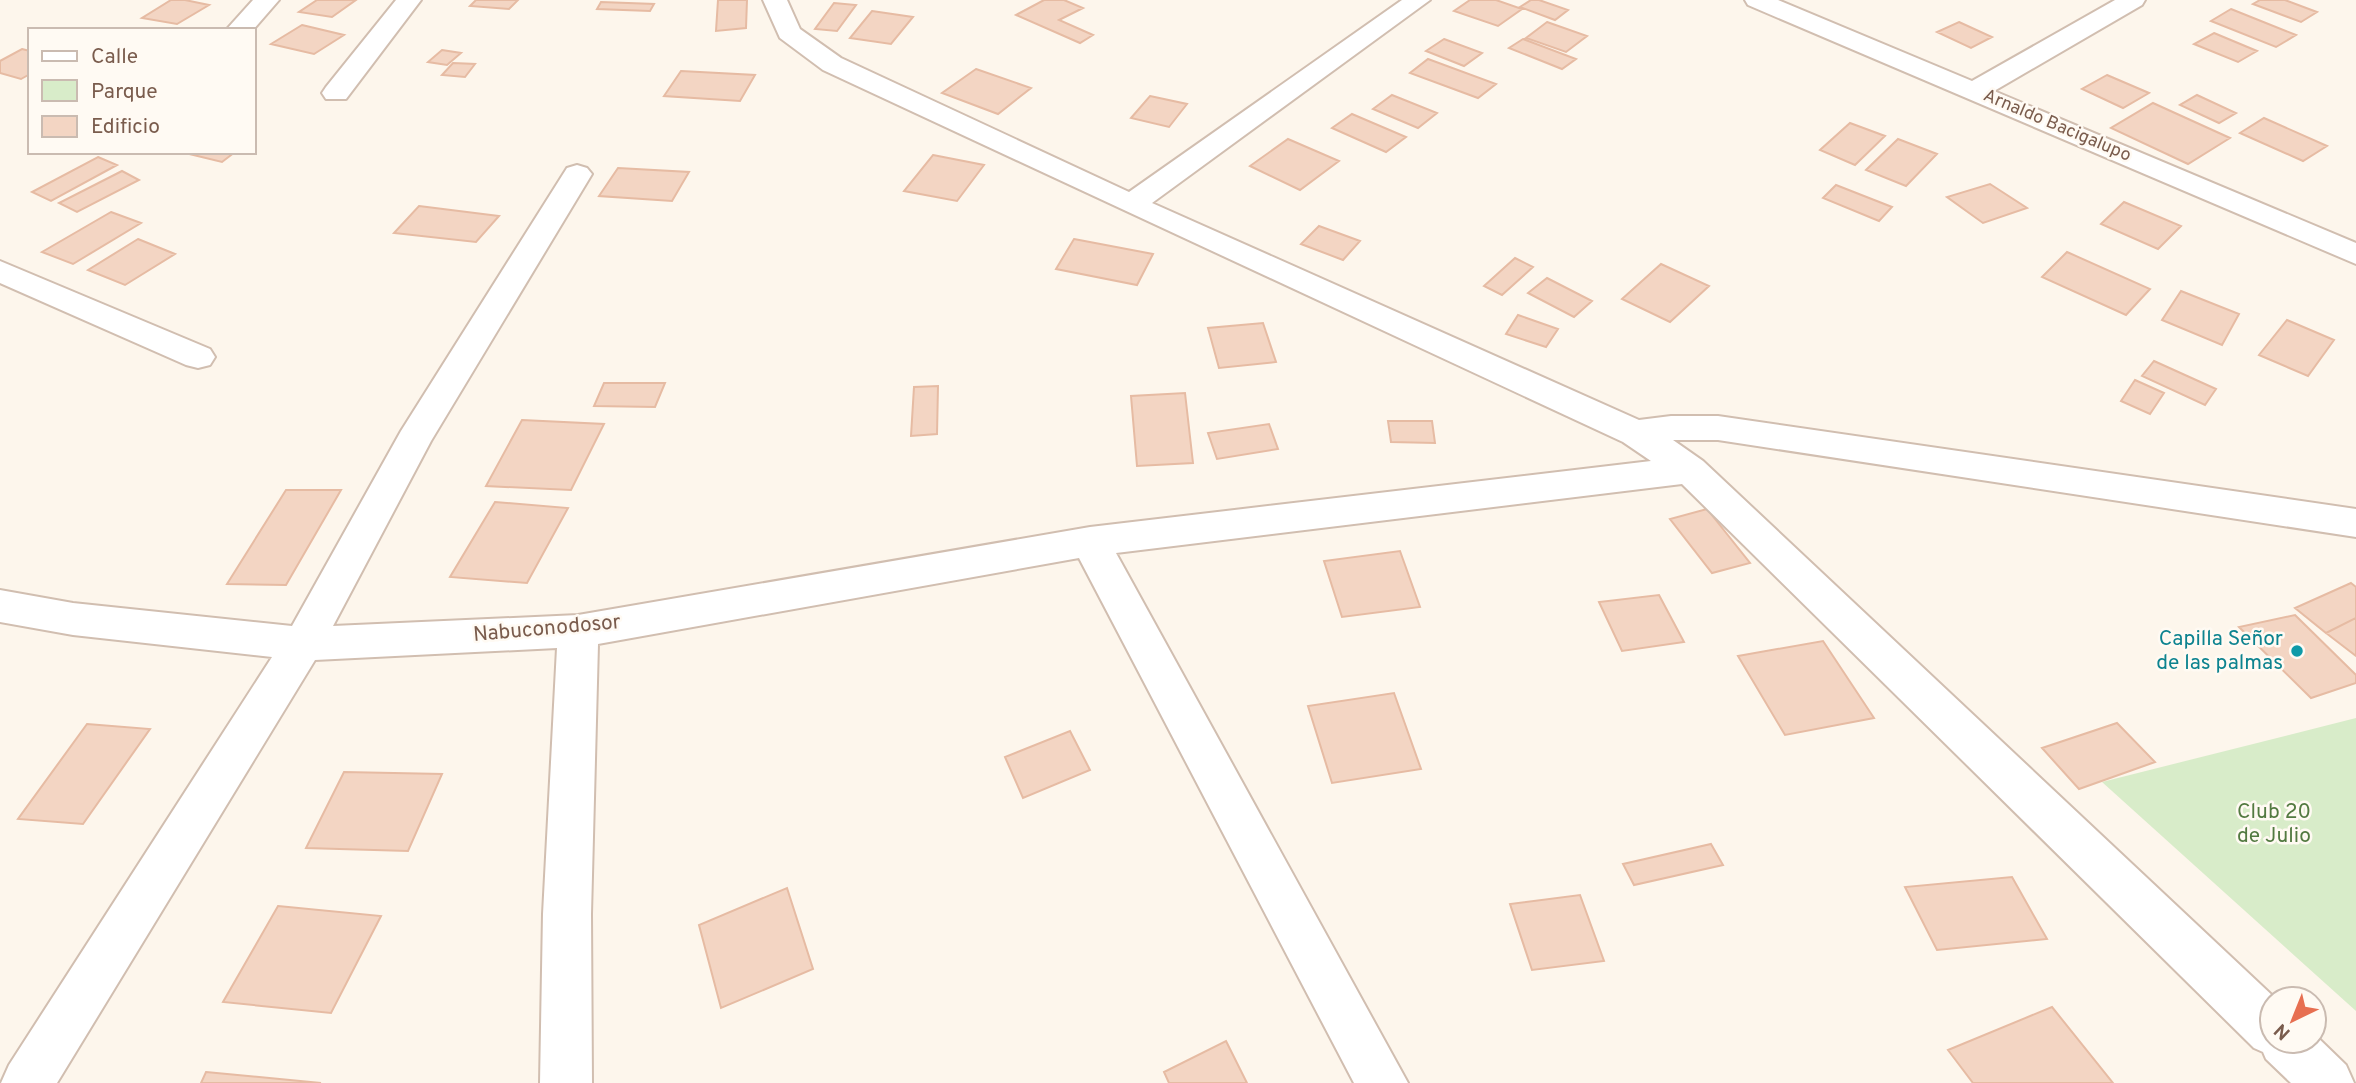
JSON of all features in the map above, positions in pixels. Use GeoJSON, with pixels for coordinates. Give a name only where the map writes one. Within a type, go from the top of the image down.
{"type":"FeatureCollection","features":[{"type":"Feature","properties":{"kind":"street"},"geometry":{"type":"LineString","coordinates":[[241,28],[267,0]]}},
{"type":"Feature","properties":{"kind":"street"},"geometry":{"type":"LineString","coordinates":[[336,93],[409,0]]}},
{"type":"Feature","properties":{"kind":"street"},"geometry":{"type":"LineString","coordinates":[[775,0],[789,33],[832,64],[1131,204],[1636,433],[1690,470],[2258,1017]]}},
{"type":"Feature","properties":{"kind":"street"},"geometry":{"type":"LineString","coordinates":[[1131,204],[1418,0]]}},
{"type":"Feature","properties":{"kind":"street","name":"Arnaldo Bacigalupo"},"geometry":{"type":"LineString","coordinates":[[1757,0],[2356,254]]}},
{"type":"Feature","properties":{"kind":"street"},"geometry":{"type":"LineString","coordinates":[[1974,91],[2133,0]]}},
{"type":"Feature","properties":{"kind":"street"},"geometry":{"type":"LineString","coordinates":[[27,1083],[303,644],[414,440],[577,174]]}},
{"type":"Feature","properties":{"kind":"street"},"geometry":{"type":"LineString","coordinates":[[0,271],[198,357]]}},
{"type":"Feature","properties":{"kind":"street"},"geometry":{"type":"LineString","coordinates":[[1636,433],[1671,428],[1718,428],[2356,523]]}},
{"type":"Feature","properties":{"kind":"street","name":"Nabuconodosor"},"geometry":{"type":"LineString","coordinates":[[0,606],[73,619],[303,644],[578,631],[1090,542],[1690,470]]}},
{"type":"Feature","properties":{"kind":"street"},"geometry":{"type":"LineString","coordinates":[[1090,542],[1382,1083]]}},
{"type":"Feature","properties":{"kind":"street"},"geometry":{"type":"LineString","coordinates":[[566,1083],[564,1007],[575,780],[578,631]]}},
{"type":"Feature","properties":{"kind":"street"},"geometry":{"type":"LineString","coordinates":[[2299,1055],[2328,1083]]}},
{"type":"Feature","properties":{"kind":"green space","name":"Club 20 de Julio"},"geometry":{"type":"Polygon","coordinates":[[[2356,718],[2356,1011],[2328,985],[2102,782],[2356,718]]]}},
{"type":"Feature","properties":{"kind":"building"},"geometry":{"type":"Polygon","coordinates":[[[171,0],[209,5],[177,24],[142,18],[171,0]]]}},
{"type":"Feature","properties":{"kind":"building"},"geometry":{"type":"Polygon","coordinates":[[[317,0],[356,0],[332,17],[299,12],[317,0]]]}},
{"type":"Feature","properties":{"kind":"building"},"geometry":{"type":"Polygon","coordinates":[[[476,0],[518,0],[509,9],[470,6],[476,0]]]}},
{"type":"Feature","properties":{"kind":"building"},"geometry":{"type":"Polygon","coordinates":[[[718,0],[747,0],[746,28],[716,31],[718,0]]]}},
{"type":"Feature","properties":{"kind":"building"},"geometry":{"type":"Polygon","coordinates":[[[1044,0],[1064,0],[1083,8],[1059,20],[1093,35],[1080,43],[1016,15],[1044,0]]]}},
{"type":"Feature","properties":{"kind":"building"},"geometry":{"type":"Polygon","coordinates":[[[1470,0],[1496,0],[1522,9],[1498,26],[1454,11],[1470,0]]]}},
{"type":"Feature","properties":{"kind":"building"},"geometry":{"type":"Polygon","coordinates":[[[1531,0],[1568,10],[1555,20],[1520,7],[1531,0]]]}},
{"type":"Feature","properties":{"kind":"building"},"geometry":{"type":"Polygon","coordinates":[[[2260,0],[2285,0],[2317,12],[2301,22],[2253,4],[2260,0]]]}},
{"type":"Feature","properties":{"kind":"building"},"geometry":{"type":"Polygon","coordinates":[[[601,2],[654,4],[650,11],[597,9],[601,2]]]}},
{"type":"Feature","properties":{"kind":"building"},"geometry":{"type":"Polygon","coordinates":[[[834,3],[856,5],[837,31],[815,29],[834,3]]]}},
{"type":"Feature","properties":{"kind":"building"},"geometry":{"type":"Polygon","coordinates":[[[2231,9],[2296,35],[2276,47],[2211,21],[2231,9]]]}},
{"type":"Feature","properties":{"kind":"building"},"geometry":{"type":"Polygon","coordinates":[[[872,11],[913,17],[891,44],[850,38],[872,11]]]}},
{"type":"Feature","properties":{"kind":"building"},"geometry":{"type":"Polygon","coordinates":[[[1547,22],[1587,36],[1566,52],[1526,38],[1547,22]]]}},
{"type":"Feature","properties":{"kind":"building"},"geometry":{"type":"Polygon","coordinates":[[[1959,22],[1992,37],[1971,48],[1937,32],[1959,22]]]}},
{"type":"Feature","properties":{"kind":"building"},"geometry":{"type":"Polygon","coordinates":[[[302,25],[344,35],[314,54],[271,44],[302,25]]]}},
{"type":"Feature","properties":{"kind":"building"},"geometry":{"type":"Polygon","coordinates":[[[2214,33],[2257,51],[2238,62],[2194,44],[2214,33]]]}},
{"type":"Feature","properties":{"kind":"building"},"geometry":{"type":"Polygon","coordinates":[[[1444,39],[1482,53],[1464,66],[1426,51],[1444,39]]]}},
{"type":"Feature","properties":{"kind":"building"},"geometry":{"type":"Polygon","coordinates":[[[1523,39],[1576,59],[1562,69],[1509,48],[1523,39]]]}},
{"type":"Feature","properties":{"kind":"building"},"geometry":{"type":"Polygon","coordinates":[[[22,49],[28,50],[28,75],[21,79],[0,73],[0,61],[22,49]]]}},
{"type":"Feature","properties":{"kind":"building"},"geometry":{"type":"Polygon","coordinates":[[[442,50],[461,53],[447,65],[428,62],[442,50]]]}},
{"type":"Feature","properties":{"kind":"building"},"geometry":{"type":"Polygon","coordinates":[[[1428,59],[1496,84],[1478,98],[1410,73],[1428,59]]]}},
{"type":"Feature","properties":{"kind":"building"},"geometry":{"type":"Polygon","coordinates":[[[453,63],[475,64],[465,77],[442,75],[453,63]]]}},
{"type":"Feature","properties":{"kind":"building"},"geometry":{"type":"Polygon","coordinates":[[[976,69],[1031,88],[998,114],[942,93],[976,69]]]}},
{"type":"Feature","properties":{"kind":"building"},"geometry":{"type":"Polygon","coordinates":[[[681,71],[755,75],[740,101],[664,96],[681,71]]]}},
{"type":"Feature","properties":{"kind":"building"},"geometry":{"type":"Polygon","coordinates":[[[2107,75],[2149,93],[2123,108],[2082,89],[2107,75]]]}},
{"type":"Feature","properties":{"kind":"building"},"geometry":{"type":"Polygon","coordinates":[[[1392,95],[1437,113],[1418,128],[1373,109],[1392,95]]]}},
{"type":"Feature","properties":{"kind":"building"},"geometry":{"type":"Polygon","coordinates":[[[2197,95],[2236,113],[2219,123],[2180,105],[2197,95]]]}},
{"type":"Feature","properties":{"kind":"building"},"geometry":{"type":"Polygon","coordinates":[[[1150,96],[1187,104],[1169,127],[1131,118],[1150,96]]]}},
{"type":"Feature","properties":{"kind":"building"},"geometry":{"type":"Polygon","coordinates":[[[2153,103],[2230,138],[2188,164],[2111,128],[2153,103]]]}},
{"type":"Feature","properties":{"kind":"building"},"geometry":{"type":"Polygon","coordinates":[[[1352,114],[1406,137],[1386,152],[1332,128],[1352,114]]]}},
{"type":"Feature","properties":{"kind":"building"},"geometry":{"type":"Polygon","coordinates":[[[2264,118],[2327,146],[2303,161],[2240,133],[2264,118]]]}},
{"type":"Feature","properties":{"kind":"building"},"geometry":{"type":"Polygon","coordinates":[[[1850,123],[1885,136],[1855,165],[1820,150],[1850,123]]]}},
{"type":"Feature","properties":{"kind":"building"},"geometry":{"type":"Polygon","coordinates":[[[1288,139],[1339,161],[1300,190],[1250,166],[1288,139]]]}},
{"type":"Feature","properties":{"kind":"building"},"geometry":{"type":"Polygon","coordinates":[[[1898,139],[1937,154],[1906,186],[1866,170],[1898,139]]]}},
{"type":"Feature","properties":{"kind":"building"},"geometry":{"type":"Polygon","coordinates":[[[189,154],[232,154],[222,162],[189,154]]]}},
{"type":"Feature","properties":{"kind":"building"},"geometry":{"type":"Polygon","coordinates":[[[933,155],[984,165],[957,201],[904,191],[933,155]]]}},
{"type":"Feature","properties":{"kind":"building"},"geometry":{"type":"Polygon","coordinates":[[[98,157],[117,165],[51,201],[32,192],[98,157]]]}},
{"type":"Feature","properties":{"kind":"building"},"geometry":{"type":"Polygon","coordinates":[[[618,168],[689,172],[672,201],[599,196],[618,168]]]}},
{"type":"Feature","properties":{"kind":"building"},"geometry":{"type":"Polygon","coordinates":[[[122,171],[139,180],[77,212],[59,203],[122,171]]]}},
{"type":"Feature","properties":{"kind":"building"},"geometry":{"type":"Polygon","coordinates":[[[1990,184],[2027,208],[1983,223],[1947,197],[1990,184]]]}},
{"type":"Feature","properties":{"kind":"building"},"geometry":{"type":"Polygon","coordinates":[[[1836,185],[1892,207],[1879,221],[1823,198],[1836,185]]]}},
{"type":"Feature","properties":{"kind":"building"},"geometry":{"type":"Polygon","coordinates":[[[2124,202],[2181,226],[2158,249],[2101,224],[2124,202]]]}},
{"type":"Feature","properties":{"kind":"building"},"geometry":{"type":"Polygon","coordinates":[[[419,206],[499,216],[476,242],[394,233],[419,206]]]}},
{"type":"Feature","properties":{"kind":"building"},"geometry":{"type":"Polygon","coordinates":[[[111,212],[141,223],[73,264],[42,252],[111,212]]]}},
{"type":"Feature","properties":{"kind":"building"},"geometry":{"type":"Polygon","coordinates":[[[1319,226],[1360,241],[1343,260],[1301,244],[1319,226]]]}},
{"type":"Feature","properties":{"kind":"building"},"geometry":{"type":"Polygon","coordinates":[[[138,239],[175,254],[125,285],[88,270],[138,239]]]}},
{"type":"Feature","properties":{"kind":"building"},"geometry":{"type":"Polygon","coordinates":[[[1074,239],[1153,254],[1137,285],[1056,269],[1074,239]]]}},
{"type":"Feature","properties":{"kind":"building"},"geometry":{"type":"Polygon","coordinates":[[[2067,252],[2150,289],[2126,315],[2042,277],[2067,252]]]}},
{"type":"Feature","properties":{"kind":"building"},"geometry":{"type":"Polygon","coordinates":[[[1515,258],[1533,267],[1502,295],[1484,286],[1515,258]]]}},
{"type":"Feature","properties":{"kind":"building"},"geometry":{"type":"Polygon","coordinates":[[[1661,264],[1709,286],[1670,322],[1622,299],[1661,264]]]}},
{"type":"Feature","properties":{"kind":"building"},"geometry":{"type":"Polygon","coordinates":[[[1547,278],[1592,301],[1574,317],[1528,293],[1547,278]]]}},
{"type":"Feature","properties":{"kind":"building"},"geometry":{"type":"Polygon","coordinates":[[[2181,291],[2239,314],[2222,345],[2162,320],[2181,291]]]}},
{"type":"Feature","properties":{"kind":"building"},"geometry":{"type":"Polygon","coordinates":[[[1518,315],[1558,329],[1546,347],[1506,334],[1518,315]]]}},
{"type":"Feature","properties":{"kind":"building"},"geometry":{"type":"Polygon","coordinates":[[[2287,320],[2334,340],[2308,376],[2259,355],[2287,320]]]}},
{"type":"Feature","properties":{"kind":"building"},"geometry":{"type":"Polygon","coordinates":[[[1263,323],[1276,362],[1219,368],[1208,328],[1263,323]]]}},
{"type":"Feature","properties":{"kind":"building"},"geometry":{"type":"Polygon","coordinates":[[[2154,361],[2216,389],[2205,405],[2142,376],[2154,361]]]}},
{"type":"Feature","properties":{"kind":"building"},"geometry":{"type":"Polygon","coordinates":[[[2135,380],[2164,393],[2150,414],[2121,401],[2135,380]]]}},
{"type":"Feature","properties":{"kind":"building"},"geometry":{"type":"Polygon","coordinates":[[[604,383],[665,383],[655,407],[594,406],[604,383]]]}},
{"type":"Feature","properties":{"kind":"building"},"geometry":{"type":"Polygon","coordinates":[[[938,386],[937,434],[911,436],[914,387],[938,386]]]}},
{"type":"Feature","properties":{"kind":"building"},"geometry":{"type":"Polygon","coordinates":[[[1185,393],[1193,463],[1137,466],[1131,396],[1185,393]]]}},
{"type":"Feature","properties":{"kind":"building"},"geometry":{"type":"Polygon","coordinates":[[[522,420],[604,424],[571,490],[486,486],[522,420]]]}},
{"type":"Feature","properties":{"kind":"building"},"geometry":{"type":"Polygon","coordinates":[[[1388,421],[1432,421],[1435,443],[1391,442],[1388,421]]]}},
{"type":"Feature","properties":{"kind":"building"},"geometry":{"type":"Polygon","coordinates":[[[1269,424],[1278,449],[1217,459],[1208,433],[1269,424]]]}},
{"type":"Feature","properties":{"kind":"building"},"geometry":{"type":"Polygon","coordinates":[[[286,490],[341,490],[286,585],[227,584],[286,490]]]}},
{"type":"Feature","properties":{"kind":"building"},"geometry":{"type":"Polygon","coordinates":[[[495,502],[568,508],[527,583],[450,577],[495,502]]]}},
{"type":"Feature","properties":{"kind":"building"},"geometry":{"type":"Polygon","coordinates":[[[1707,509],[1750,563],[1712,573],[1670,519],[1707,509]]]}},
{"type":"Feature","properties":{"kind":"building"},"geometry":{"type":"Polygon","coordinates":[[[1400,551],[1420,607],[1342,617],[1324,561],[1400,551]]]}},
{"type":"Feature","properties":{"kind":"building"},"geometry":{"type":"Polygon","coordinates":[[[2351,583],[2356,587],[2356,618],[2326,633],[2295,608],[2351,583]]]}},
{"type":"Feature","properties":{"kind":"building"},"geometry":{"type":"Polygon","coordinates":[[[1659,595],[1684,642],[1622,651],[1599,602],[1659,595]]]}},
{"type":"Feature","properties":{"kind":"building","name":"Capilla Señor de las palmas"},"geometry":{"type":"Polygon","coordinates":[[[2295,615],[2356,675],[2356,683],[2311,698],[2239,627],[2295,615]]]}},
{"type":"Feature","properties":{"kind":"building"},"geometry":{"type":"Polygon","coordinates":[[[2356,618],[2356,656],[2326,633],[2356,618]]]}},
{"type":"Feature","properties":{"kind":"building"},"geometry":{"type":"Polygon","coordinates":[[[1823,641],[1874,718],[1785,735],[1738,656],[1823,641]]]}},
{"type":"Feature","properties":{"kind":"building"},"geometry":{"type":"Polygon","coordinates":[[[1394,693],[1421,769],[1332,783],[1308,706],[1394,693]]]}},
{"type":"Feature","properties":{"kind":"building"},"geometry":{"type":"Polygon","coordinates":[[[2117,723],[2155,762],[2079,789],[2042,748],[2117,723]]]}},
{"type":"Feature","properties":{"kind":"building"},"geometry":{"type":"Polygon","coordinates":[[[87,724],[150,729],[83,824],[18,819],[87,724]]]}},
{"type":"Feature","properties":{"kind":"building"},"geometry":{"type":"Polygon","coordinates":[[[1070,731],[1090,770],[1023,798],[1005,757],[1070,731]]]}},
{"type":"Feature","properties":{"kind":"building"},"geometry":{"type":"Polygon","coordinates":[[[344,772],[442,774],[408,851],[306,848],[344,772]]]}},
{"type":"Feature","properties":{"kind":"building"},"geometry":{"type":"Polygon","coordinates":[[[1711,844],[1723,865],[1634,885],[1623,864],[1711,844]]]}},
{"type":"Feature","properties":{"kind":"building"},"geometry":{"type":"Polygon","coordinates":[[[2012,877],[2047,939],[1937,950],[1905,887],[2012,877]]]}},
{"type":"Feature","properties":{"kind":"building"},"geometry":{"type":"Polygon","coordinates":[[[787,888],[813,969],[721,1008],[699,925],[787,888]]]}},
{"type":"Feature","properties":{"kind":"building"},"geometry":{"type":"Polygon","coordinates":[[[1580,895],[1604,961],[1532,970],[1510,904],[1580,895]]]}},
{"type":"Feature","properties":{"kind":"building"},"geometry":{"type":"Polygon","coordinates":[[[278,906],[381,916],[331,1013],[223,1002],[278,906]]]}},
{"type":"Feature","properties":{"kind":"building"},"geometry":{"type":"Polygon","coordinates":[[[2052,1007],[2113,1083],[1973,1083],[1948,1050],[2052,1007]]]}},
{"type":"Feature","properties":{"kind":"building"},"geometry":{"type":"Polygon","coordinates":[[[1226,1041],[1247,1083],[1169,1083],[1164,1072],[1226,1041]]]}},
{"type":"Feature","properties":{"kind":"building"},"geometry":{"type":"Polygon","coordinates":[[[206,1072],[321,1083],[201,1083],[206,1072]]]}},
{"type":"Feature","properties":{"kind":"place","name":"Capilla Señor de las palmas"},"geometry":{"type":"Point","coordinates":[2297,651]}}]}
